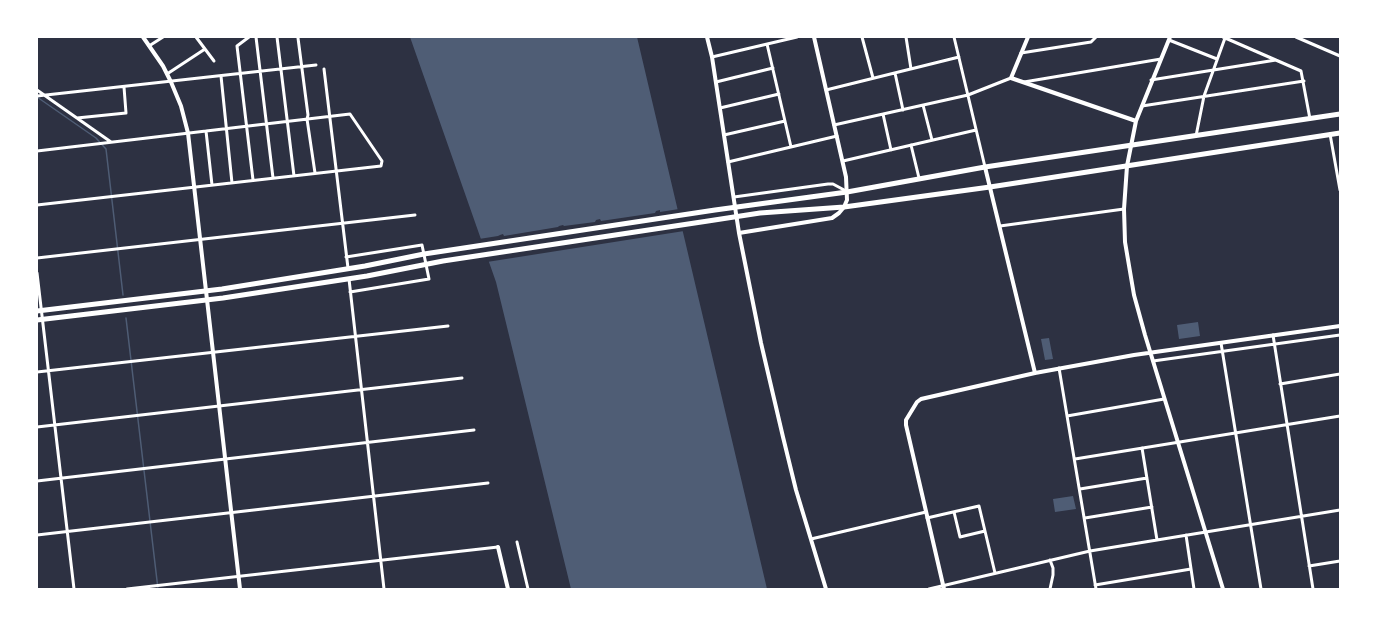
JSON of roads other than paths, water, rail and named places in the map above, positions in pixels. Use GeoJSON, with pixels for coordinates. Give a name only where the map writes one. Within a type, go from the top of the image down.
{"type":"FeatureCollection","features":[{"type":"Feature","properties":{"kind":"main road"},"geometry":{"type":"LineString","coordinates":[[39,311],[207,291],[365,266],[424,254],[715,210],[847,192],[985,167],[1340,114]]}},
{"type":"Feature","properties":{"kind":"main road"},"geometry":{"type":"LineString","coordinates":[[40,319],[206,300],[367,276],[443,261],[717,219],[844,207],[990,187],[1340,133]]}},
{"type":"Feature","properties":{"kind":"street"},"geometry":{"type":"LineString","coordinates":[[143,37],[163,66],[171,82],[182,106],[188,133],[240,589]]}},
{"type":"Feature","properties":{"kind":"street"},"geometry":{"type":"LineString","coordinates":[[149,46],[163,37]]}},
{"type":"Feature","properties":{"kind":"street"},"geometry":{"type":"LineString","coordinates":[[196,37],[214,61]]}},
{"type":"Feature","properties":{"kind":"street"},"geometry":{"type":"LineString","coordinates":[[249,37],[237,46],[253,180]]}},
{"type":"Feature","properties":{"kind":"street"},"geometry":{"type":"LineString","coordinates":[[256,37],[273,178]]}},
{"type":"Feature","properties":{"kind":"street"},"geometry":{"type":"LineString","coordinates":[[278,37],[294,176]]}},
{"type":"Feature","properties":{"kind":"street"},"geometry":{"type":"LineString","coordinates":[[707,37],[712,57],[739,232],[761,343],[782,437],[826,589]]}},
{"type":"Feature","properties":{"kind":"street"},"geometry":{"type":"LineString","coordinates":[[712,57],[797,37]]}},
{"type":"Feature","properties":{"kind":"street"},"geometry":{"type":"LineString","coordinates":[[739,232],[832,218],[844,207],[847,200],[846,177],[843,161],[814,37]]}},
{"type":"Feature","properties":{"kind":"street"},"geometry":{"type":"LineString","coordinates":[[862,37],[873,78]]}},
{"type":"Feature","properties":{"kind":"street"},"geometry":{"type":"LineString","coordinates":[[906,37],[911,69]]}},
{"type":"Feature","properties":{"kind":"street"},"geometry":{"type":"LineString","coordinates":[[954,37],[1035,373]]}},
{"type":"Feature","properties":{"kind":"street"},"geometry":{"type":"LineString","coordinates":[[1012,78],[1028,37]]}},
{"type":"Feature","properties":{"kind":"street"},"geometry":{"type":"LineString","coordinates":[[1021,53],[1091,42],[1096,37]]}},
{"type":"Feature","properties":{"kind":"street"},"geometry":{"type":"LineString","coordinates":[[1196,136],[1204,96],[1224,37],[1301,71],[1310,119]]}},
{"type":"Feature","properties":{"kind":"street"},"geometry":{"type":"LineString","coordinates":[[1296,37],[1340,56]]}},
{"type":"Feature","properties":{"kind":"street"},"geometry":{"type":"LineString","coordinates":[[298,38],[315,173]]}},
{"type":"Feature","properties":{"kind":"street"},"geometry":{"type":"LineString","coordinates":[[1217,59],[1169,38],[1136,121],[1127,166],[1124,209],[1125,242],[1134,295],[1150,353],[1223,589]]}},
{"type":"Feature","properties":{"kind":"street"},"geometry":{"type":"LineString","coordinates":[[767,44],[791,147]]}},
{"type":"Feature","properties":{"kind":"street"},"geometry":{"type":"LineString","coordinates":[[167,74],[205,50]]}},
{"type":"Feature","properties":{"kind":"street"},"geometry":{"type":"LineString","coordinates":[[826,90],[959,57]]}},
{"type":"Feature","properties":{"kind":"street"},"geometry":{"type":"LineString","coordinates":[[1024,82],[1161,59]]}},
{"type":"Feature","properties":{"kind":"street"},"geometry":{"type":"LineString","coordinates":[[1152,80],[1277,60]]}},
{"type":"Feature","properties":{"kind":"street"},"geometry":{"type":"LineString","coordinates":[[37,96],[316,65]]}},
{"type":"Feature","properties":{"kind":"street"},"geometry":{"type":"LineString","coordinates":[[716,82],[773,68]]}},
{"type":"Feature","properties":{"kind":"street"},"geometry":{"type":"LineString","coordinates":[[324,69],[348,268]]}},
{"type":"Feature","properties":{"kind":"street"},"geometry":{"type":"LineString","coordinates":[[895,73],[903,110]]}},
{"type":"Feature","properties":{"kind":"street"},"geometry":{"type":"LineString","coordinates":[[221,76],[232,183]]}},
{"type":"Feature","properties":{"kind":"street"},"geometry":{"type":"LineString","coordinates":[[834,126],[968,94],[1012,78],[1136,121]]}},
{"type":"Feature","properties":{"kind":"street"},"geometry":{"type":"LineString","coordinates":[[1142,106],[1304,81]]}},
{"type":"Feature","properties":{"kind":"street"},"geometry":{"type":"LineString","coordinates":[[77,118],[126,113],[124,87]]}},
{"type":"Feature","properties":{"kind":"street"},"geometry":{"type":"LineString","coordinates":[[37,90],[111,142]]}},
{"type":"Feature","properties":{"kind":"street"},"geometry":{"type":"LineString","coordinates":[[720,108],[779,94]]}},
{"type":"Feature","properties":{"kind":"street"},"geometry":{"type":"LineString","coordinates":[[924,105],[932,140]]}},
{"type":"Feature","properties":{"kind":"street"},"geometry":{"type":"LineString","coordinates":[[37,151],[350,114],[382,161],[381,166],[37,205]]}},
{"type":"Feature","properties":{"kind":"street"},"geometry":{"type":"LineString","coordinates":[[883,114],[891,150]]}},
{"type":"Feature","properties":{"kind":"street"},"geometry":{"type":"LineString","coordinates":[[724,136],[785,121]]}},
{"type":"Feature","properties":{"kind":"street"},"geometry":{"type":"LineString","coordinates":[[843,161],[976,130]]}},
{"type":"Feature","properties":{"kind":"street"},"geometry":{"type":"LineString","coordinates":[[206,131],[212,185]]}},
{"type":"Feature","properties":{"kind":"street"},"geometry":{"type":"LineString","coordinates":[[1330,134],[1340,190]]}},
{"type":"Feature","properties":{"kind":"street"},"geometry":{"type":"LineString","coordinates":[[728,162],[837,136]]}},
{"type":"Feature","properties":{"kind":"street"},"geometry":{"type":"LineString","coordinates":[[911,145],[919,178]]}},
{"type":"Feature","properties":{"kind":"street"},"geometry":{"type":"LineString","coordinates":[[734,197],[828,184],[832,184],[847,192]]}},
{"type":"Feature","properties":{"kind":"street"},"geometry":{"type":"LineString","coordinates":[[1000,226],[1124,209]]}},
{"type":"Feature","properties":{"kind":"street"},"geometry":{"type":"LineString","coordinates":[[37,258],[415,215]]}},
{"type":"Feature","properties":{"kind":"street"},"geometry":{"type":"LineString","coordinates":[[346,257],[422,245],[430,279],[350,292]]}},
{"type":"Feature","properties":{"kind":"street"},"geometry":{"type":"LineString","coordinates":[[37,273],[39,311],[48,371],[74,589]]}},
{"type":"Feature","properties":{"kind":"street"},"geometry":{"type":"LineString","coordinates":[[348,279],[384,589]]}},
{"type":"Feature","properties":{"kind":"street"},"geometry":{"type":"LineString","coordinates":[[37,372],[448,326]]}},
{"type":"Feature","properties":{"kind":"street"},"geometry":{"type":"LineString","coordinates":[[944,587],[906,425],[906,420],[917,402],[923,398],[1059,368],[1150,353],[1340,326]]}},
{"type":"Feature","properties":{"kind":"street"},"geometry":{"type":"LineString","coordinates":[[1273,335],[1313,589]]}},
{"type":"Feature","properties":{"kind":"street"},"geometry":{"type":"LineString","coordinates":[[1153,361],[1340,335]]}},
{"type":"Feature","properties":{"kind":"street"},"geometry":{"type":"LineString","coordinates":[[1222,343],[1261,589]]}},
{"type":"Feature","properties":{"kind":"street"},"geometry":{"type":"LineString","coordinates":[[1059,368],[1096,587],[1191,569]]}},
{"type":"Feature","properties":{"kind":"street"},"geometry":{"type":"LineString","coordinates":[[1280,384],[1340,374]]}},
{"type":"Feature","properties":{"kind":"street"},"geometry":{"type":"LineString","coordinates":[[37,427],[462,378]]}},
{"type":"Feature","properties":{"kind":"street"},"geometry":{"type":"LineString","coordinates":[[1067,416],[1164,399]]}},
{"type":"Feature","properties":{"kind":"street"},"geometry":{"type":"LineString","coordinates":[[1075,459],[1340,416]]}},
{"type":"Feature","properties":{"kind":"street"},"geometry":{"type":"LineString","coordinates":[[37,480],[474,430]]}},
{"type":"Feature","properties":{"kind":"street"},"geometry":{"type":"LineString","coordinates":[[1142,448],[1157,540]]}},
{"type":"Feature","properties":{"kind":"street"},"geometry":{"type":"LineString","coordinates":[[1080,489],[1147,478]]}},
{"type":"Feature","properties":{"kind":"street"},"geometry":{"type":"LineString","coordinates":[[37,535],[488,483]]}},
{"type":"Feature","properties":{"kind":"street"},"geometry":{"type":"LineString","coordinates":[[927,518],[979,506],[995,573]]}},
{"type":"Feature","properties":{"kind":"street"},"geometry":{"type":"LineString","coordinates":[[1084,518],[1152,507]]}},
{"type":"Feature","properties":{"kind":"street"},"geometry":{"type":"LineString","coordinates":[[929,589],[944,587],[995,573],[1090,551],[1340,510]]}},
{"type":"Feature","properties":{"kind":"street"},"geometry":{"type":"LineString","coordinates":[[811,539],[926,512]]}},
{"type":"Feature","properties":{"kind":"street"},"geometry":{"type":"LineString","coordinates":[[954,512],[960,537],[985,531]]}},
{"type":"Feature","properties":{"kind":"street"},"geometry":{"type":"LineString","coordinates":[[1186,535],[1194,589]]}},
{"type":"Feature","properties":{"kind":"street"},"geometry":{"type":"LineString","coordinates":[[516,542],[528,589]]}},
{"type":"Feature","properties":{"kind":"street"},"geometry":{"type":"LineString","coordinates":[[127,589],[498,547],[508,589]]}},
{"type":"Feature","properties":{"kind":"street"},"geometry":{"type":"LineString","coordinates":[[1050,560],[1053,568],[1050,589]]}},
{"type":"Feature","properties":{"kind":"street"},"geometry":{"type":"LineString","coordinates":[[1309,566],[1340,561]]}},
{"type":"Feature","properties":{"kind":"water"},"geometry":{"type":"Polygon","coordinates":[[[410,37],[637,37],[767,589],[571,589],[496,282],[410,37]]]}},
{"type":"Feature","properties":{"kind":"water"},"geometry":{"type":"Polygon","coordinates":[[[1198,322],[1200,336],[1179,339],[1177,325],[1198,322]]]}},
{"type":"Feature","properties":{"kind":"water"},"geometry":{"type":"Polygon","coordinates":[[[1049,338],[1053,359],[1045,360],[1041,339],[1049,338]]]}},
{"type":"Feature","properties":{"kind":"water"},"geometry":{"type":"Polygon","coordinates":[[[1073,496],[1076,509],[1055,512],[1053,499],[1073,496]]]}},
{"type":"Feature","properties":{"kind":"waterway"},"geometry":{"type":"LineString","coordinates":[[37,97],[96,138],[106,149],[123,295]]}},
{"type":"Feature","properties":{"kind":"waterway"},"geometry":{"type":"LineString","coordinates":[[126,318],[158,589]]}}]}
